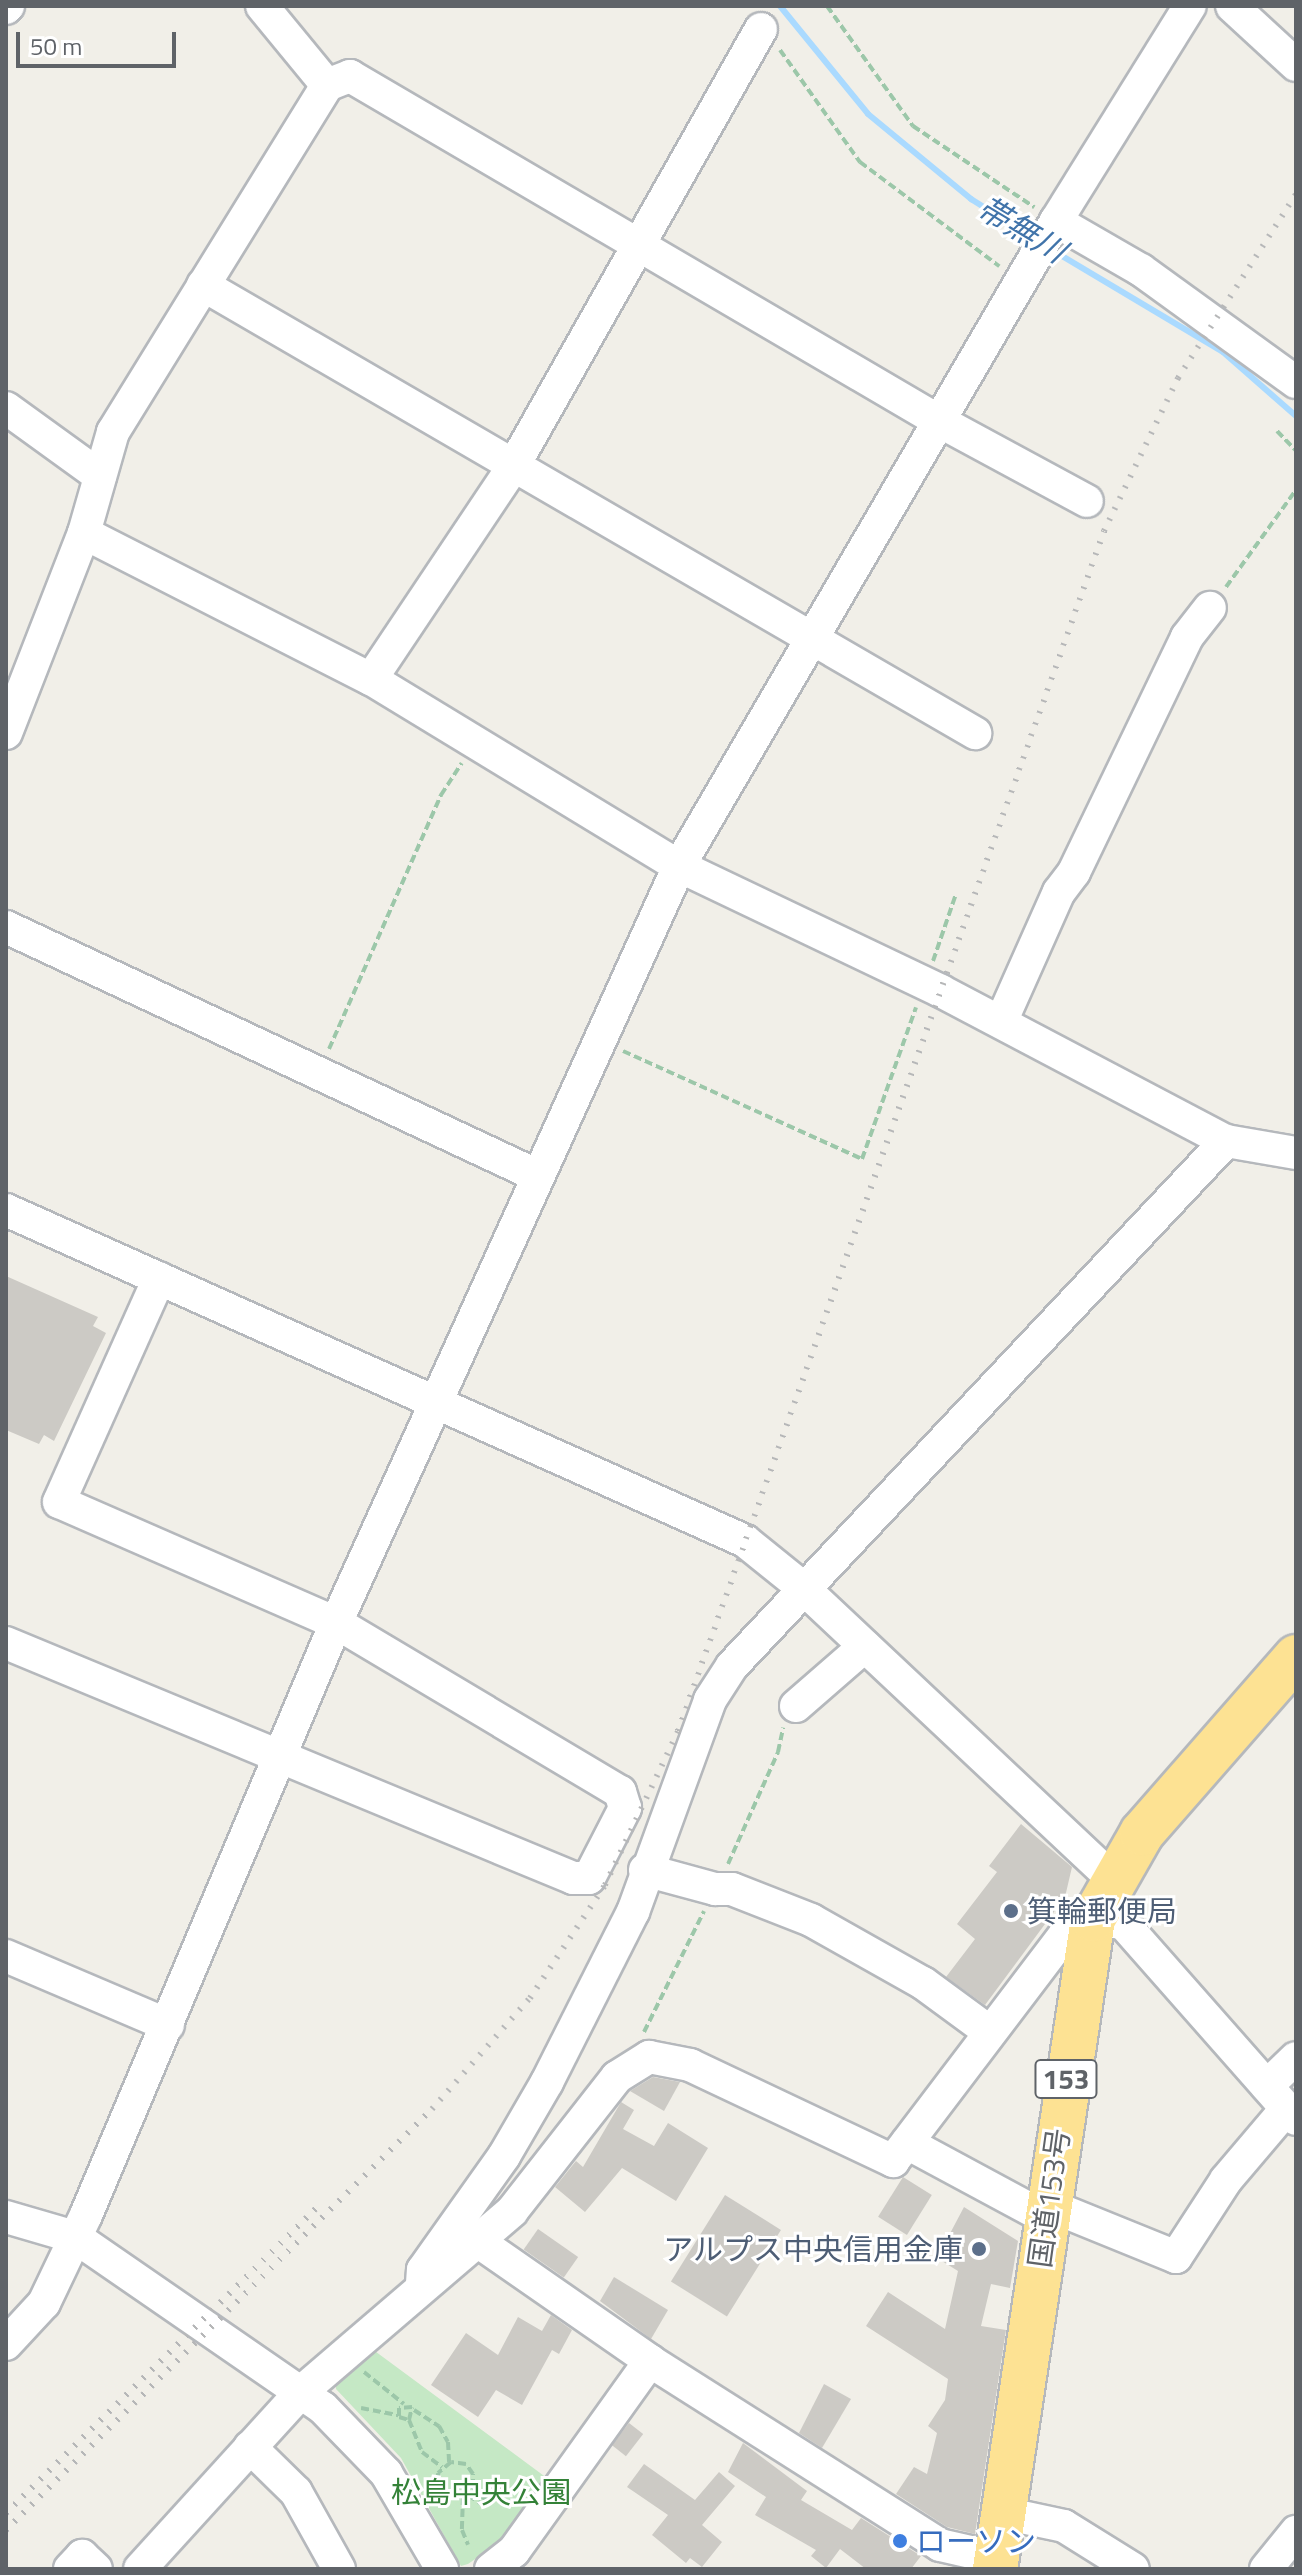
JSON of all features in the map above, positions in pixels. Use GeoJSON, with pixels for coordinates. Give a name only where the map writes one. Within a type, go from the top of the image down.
{"type":"FeatureCollection","features":[{"type":"Feature","properties":{"kind":"highway","name":"国道153号"},"geometry":{"type":"LineString","coordinates":[[996,2563],[1093,1919],[1113,1879],[1160,1811],[1289,1678]]}},
{"type":"Feature","properties":{"kind":"street"},"geometry":{"type":"LineString","coordinates":[[262,6],[327,85]]}},
{"type":"Feature","properties":{"kind":"street"},"geometry":{"type":"LineString","coordinates":[[6,2344],[44,2303],[75,2237],[283,1760],[336,1623],[679,866],[1040,248],[1190,6]]}},
{"type":"Feature","properties":{"kind":"street"},"geometry":{"type":"LineString","coordinates":[[1232,6],[1296,65]]}},
{"type":"Feature","properties":{"kind":"street"},"geometry":{"type":"LineString","coordinates":[[371,679],[514,465],[761,29]]}},
{"type":"Feature","properties":{"kind":"street"},"geometry":{"type":"LineString","coordinates":[[6,733],[84,533],[113,432],[327,85],[350,76],[939,421],[1087,501]]}},
{"type":"Feature","properties":{"kind":"street"},"geometry":{"type":"LineString","coordinates":[[1040,248],[1141,270],[1292,367]]}},
{"type":"Feature","properties":{"kind":"street"},"geometry":{"type":"LineString","coordinates":[[203,285],[975,733]]}},
{"type":"Feature","properties":{"kind":"street"},"geometry":{"type":"LineString","coordinates":[[6,408],[100,476]]}},
{"type":"Feature","properties":{"kind":"street"},"geometry":{"type":"LineString","coordinates":[[84,533],[371,679],[477,740],[679,866],[925,983],[1226,1141],[1296,1153]]}},
{"type":"Feature","properties":{"kind":"street"},"geometry":{"type":"LineString","coordinates":[[1001,1022],[1059,892],[1074,872],[1172,666],[1210,608]]}},
{"type":"Feature","properties":{"kind":"street"},"geometry":{"type":"LineString","coordinates":[[6,927],[538,1176]]}},
{"type":"Feature","properties":{"kind":"street"},"geometry":{"type":"LineString","coordinates":[[421,2289],[423,2270],[504,2156],[547,2082],[633,1912],[645,1870],[710,1700],[732,1666],[802,1587],[1226,1141]]}},
{"type":"Feature","properties":{"kind":"street"},"geometry":{"type":"LineString","coordinates":[[6,1210],[745,1541],[802,1587],[1113,1879]]}},
{"type":"Feature","properties":{"kind":"street"},"geometry":{"type":"LineString","coordinates":[[6,1643],[573,1878],[589,1878],[625,1808],[620,1792],[336,1623],[59,1502],[159,1278]]}},
{"type":"Feature","properties":{"kind":"street"},"geometry":{"type":"LineString","coordinates":[[796,1706],[865,1646]]}},
{"type":"Feature","properties":{"kind":"street"},"geometry":{"type":"LineString","coordinates":[[645,1870],[715,1889],[732,1889],[811,1920],[923,1983],[987,2030]]}},
{"type":"Feature","properties":{"kind":"street"},"geometry":{"type":"LineString","coordinates":[[140,2569],[300,2393],[479,2242],[573,2138],[617,2077],[649,2057],[690,2065],[893,2161],[987,2030],[1065,1934],[1093,1919],[1123,1923],[1283,2104]]}},
{"type":"Feature","properties":{"kind":"street"},"geometry":{"type":"LineString","coordinates":[[6,1956],[168,2025]]}},
{"type":"Feature","properties":{"kind":"street"},"geometry":{"type":"LineString","coordinates":[[907,2143],[1047,2212],[1176,2257],[1226,2180],[1283,2104],[1296,2058]]}},
{"type":"Feature","properties":{"kind":"street"},"geometry":{"type":"LineString","coordinates":[[6,2217],[75,2237],[300,2393],[348,2430],[386,2473],[442,2569]]}},
{"type":"Feature","properties":{"kind":"street"},"geometry":{"type":"LineString","coordinates":[[479,2242],[650,2361],[940,2545],[996,2563]]}},
{"type":"Feature","properties":{"kind":"street"},"geometry":{"type":"LineString","coordinates":[[491,2569],[514,2551],[650,2361]]}},
{"type":"Feature","properties":{"kind":"street"},"geometry":{"type":"LineString","coordinates":[[250,2447],[296,2492],[339,2569]]}},
{"type":"Feature","properties":{"kind":"street"},"geometry":{"type":"LineString","coordinates":[[1003,2513],[1064,2526],[1133,2569]]}},
{"type":"Feature","properties":{"kind":"street"},"geometry":{"type":"LineString","coordinates":[[1266,2569],[1296,2532]]}},
{"type":"Feature","properties":{"kind":"street"},"geometry":{"type":"LineString","coordinates":[[70,2569],[82,2556],[96,2569]]}},
{"type":"Feature","properties":{"kind":"path"},"geometry":{"type":"LineString","coordinates":[[827,6],[913,126],[1040,248]]}},
{"type":"Feature","properties":{"kind":"path"},"geometry":{"type":"LineString","coordinates":[[761,29],[860,162],[1040,248]]}},
{"type":"Feature","properties":{"kind":"path"},"geometry":{"type":"LineString","coordinates":[[1277,431],[1296,451]]}},
{"type":"Feature","properties":{"kind":"path"},"geometry":{"type":"LineString","coordinates":[[1210,608],[1296,490]]}},
{"type":"Feature","properties":{"kind":"path"},"geometry":{"type":"LineString","coordinates":[[318,1073],[441,795],[477,740]]}},
{"type":"Feature","properties":{"kind":"path"},"geometry":{"type":"LineString","coordinates":[[599,1040],[862,1159],[956,894]]}},
{"type":"Feature","properties":{"kind":"path"},"geometry":{"type":"LineString","coordinates":[[356,2366],[404,2405],[439,2426],[448,2442],[449,2462]]}},
{"type":"Feature","properties":{"kind":"path"},"geometry":{"type":"LineString","coordinates":[[398,2415],[404,2405]]}},
{"type":"Feature","properties":{"kind":"path"},"geometry":{"type":"LineString","coordinates":[[351,2412],[360,2408],[409,2420]]}},
{"type":"Feature","properties":{"kind":"path"},"geometry":{"type":"LineString","coordinates":[[412,2409],[409,2420],[422,2452],[442,2467]]}},
{"type":"Feature","properties":{"kind":"path"},"geometry":{"type":"LineString","coordinates":[[458,2461],[471,2470],[472,2490],[485,2502],[465,2496],[451,2497],[441,2487],[442,2467],[458,2461]]}},
{"type":"Feature","properties":{"kind":"path"},"geometry":{"type":"LineString","coordinates":[[468,2545],[462,2530],[465,2496],[472,2490]]}},
{"type":"Feature","properties":{"kind":"green space","name":"松島中央公園"},"geometry":{"type":"Polygon","coordinates":[[[368,2346],[555,2484],[510,2535],[468,2564],[461,2566],[401,2458],[336,2389],[336,2381],[361,2363],[368,2346]]]}},
{"type":"Feature","properties":{"kind":"building"},"geometry":{"type":"Polygon","coordinates":[[[6,1276],[98,1317],[93,1326],[106,1333],[54,1441],[44,1435],[39,1444],[6,1430],[6,1276]]]}},
{"type":"Feature","properties":{"kind":"building","name":"箕輪郵便局"},"geometry":{"type":"Polygon","coordinates":[[[1021,1824],[1072,1867],[1065,1897],[985,2005],[946,1977],[975,1939],[957,1924],[997,1872],[989,1866],[1021,1824]]]}},
{"type":"Feature","properties":{"kind":"building"},"geometry":{"type":"Polygon","coordinates":[[[653,2077],[680,2082],[664,2111],[630,2091],[653,2077]]]}},
{"type":"Feature","properties":{"kind":"building"},"geometry":{"type":"Polygon","coordinates":[[[621,2102],[634,2110],[623,2129],[654,2146],[668,2123],[708,2148],[676,2201],[622,2168],[585,2212],[555,2187],[576,2161],[583,2167],[621,2102]]]}},
{"type":"Feature","properties":{"kind":"building"},"geometry":{"type":"Polygon","coordinates":[[[903,2177],[932,2195],[907,2235],[878,2217],[903,2177]]]}},
{"type":"Feature","properties":{"kind":"building"},"geometry":{"type":"Polygon","coordinates":[[[725,2195],[781,2230],[727,2316],[671,2282],[725,2195]]]}},
{"type":"Feature","properties":{"kind":"building"},"geometry":{"type":"Polygon","coordinates":[[[964,2207],[1018,2241],[1010,2288],[991,2284],[981,2326],[1006,2330],[975,2534],[947,2527],[896,2494],[914,2467],[927,2474],[937,2433],[928,2426],[945,2400],[948,2379],[866,2326],[888,2292],[945,2329],[958,2271],[937,2258],[964,2207]]]}},
{"type":"Feature","properties":{"kind":"building"},"geometry":{"type":"Polygon","coordinates":[[[538,2229],[578,2257],[564,2278],[524,2249],[538,2229]]]}},
{"type":"Feature","properties":{"kind":"building"},"geometry":{"type":"Polygon","coordinates":[[[614,2277],[668,2310],[651,2339],[600,2301],[614,2277]]]}},
{"type":"Feature","properties":{"kind":"building"},"geometry":{"type":"Polygon","coordinates":[[[551,2315],[572,2330],[559,2354],[552,2350],[522,2405],[496,2390],[478,2417],[431,2385],[466,2333],[498,2355],[518,2317],[542,2331],[551,2315]]]}},
{"type":"Feature","properties":{"kind":"building"},"geometry":{"type":"Polygon","coordinates":[[[824,2384],[851,2399],[822,2448],[799,2433],[824,2384]]]}},
{"type":"Feature","properties":{"kind":"building"},"geometry":{"type":"Polygon","coordinates":[[[629,2423],[643,2434],[626,2456],[612,2445],[629,2423]]]}},
{"type":"Feature","properties":{"kind":"building"},"geometry":{"type":"Polygon","coordinates":[[[743,2443],[807,2491],[801,2500],[852,2530],[861,2518],[921,2556],[911,2569],[866,2569],[840,2549],[826,2568],[811,2556],[816,2550],[755,2515],[766,2497],[728,2472],[743,2443]]]}},
{"type":"Feature","properties":{"kind":"building"},"geometry":{"type":"Polygon","coordinates":[[[644,2464],[695,2500],[719,2472],[735,2486],[702,2525],[722,2542],[702,2567],[690,2558],[686,2563],[652,2535],[668,2515],[627,2487],[644,2464]]]}},
{"type":"Feature","properties":{"kind":"waterway","name":"帯無川"},"geometry":{"type":"LineString","coordinates":[[780,6],[868,114],[971,199],[1036,240]]}},
{"type":"Feature","properties":{"kind":"waterway","name":"帯無川"},"geometry":{"type":"LineString","coordinates":[[1052,250],[1223,352],[1296,416]]}},
{"type":"Feature","properties":{"kind":"railway"},"geometry":{"type":"LineString","coordinates":[[6,2530],[432,2109],[530,1998],[605,1885],[678,1731],[1104,531],[1178,378],[1296,194]]}},
{"type":"Feature","properties":{"kind":"railway"},"geometry":{"type":"LineString","coordinates":[[6,2513],[322,2202]]}},
{"type":"Feature","properties":{"kind":"place","name":"箕輪郵便局"},"geometry":{"type":"Point","coordinates":[1011,1911]}},
{"type":"Feature","properties":{"kind":"place","name":"アルプス中央信用金庫"},"geometry":{"type":"Point","coordinates":[979,2249]}},
{"type":"Feature","properties":{"kind":"place","name":"ローソン"},"geometry":{"type":"Point","coordinates":[900,2541]}}]}
